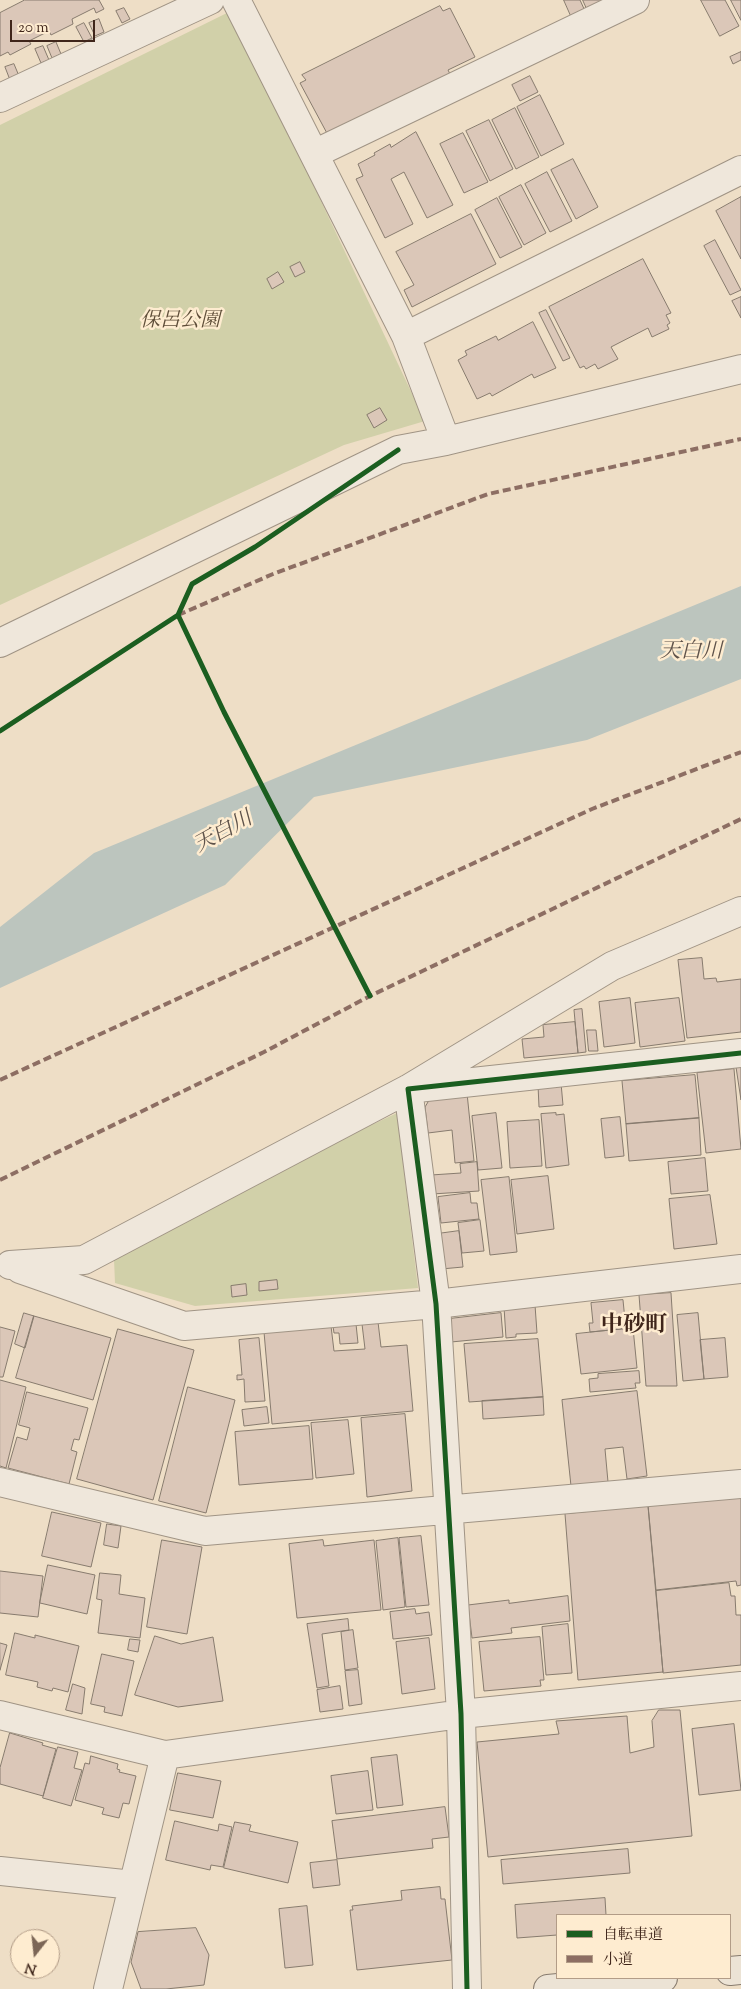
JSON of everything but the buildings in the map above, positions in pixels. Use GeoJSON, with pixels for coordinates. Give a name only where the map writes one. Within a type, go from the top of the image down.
{"type":"FeatureCollection","features":[{"type":"Feature","properties":{"kind":"main road"},"geometry":{"type":"LineString","coordinates":[[548,1989],[653,1979]]}},
{"type":"Feature","properties":{"kind":"street"},"geometry":{"type":"LineString","coordinates":[[0,98],[210,0]]}},
{"type":"Feature","properties":{"kind":"street"},"geometry":{"type":"LineString","coordinates":[[236,0],[406,336],[446,441]]}},
{"type":"Feature","properties":{"kind":"street"},"geometry":{"type":"LineString","coordinates":[[314,154],[635,0]]}},
{"type":"Feature","properties":{"kind":"street"},"geometry":{"type":"LineString","coordinates":[[406,336],[741,170]]}},
{"type":"Feature","properties":{"kind":"street"},"geometry":{"type":"LineString","coordinates":[[0,643],[398,450],[446,441],[741,369]]}},
{"type":"Feature","properties":{"kind":"street"},"geometry":{"type":"LineString","coordinates":[[5,1267],[84,1260],[408,1089],[612,966],[741,911]]}},
{"type":"Feature","properties":{"kind":"street"},"geometry":{"type":"LineString","coordinates":[[408,1089],[741,1053]]}},
{"type":"Feature","properties":{"kind":"street"},"geometry":{"type":"LineString","coordinates":[[408,1089],[436,1304],[461,1714],[467,1989]]}},
{"type":"Feature","properties":{"kind":"street"},"geometry":{"type":"LineString","coordinates":[[5,1267],[184,1326],[436,1304],[741,1269]]}},
{"type":"Feature","properties":{"kind":"street"},"geometry":{"type":"LineString","coordinates":[[0,1482],[204,1531],[741,1484]]}},
{"type":"Feature","properties":{"kind":"street"},"geometry":{"type":"LineString","coordinates":[[0,1714],[165,1755],[461,1714],[741,1686]]}},
{"type":"Feature","properties":{"kind":"street"},"geometry":{"type":"LineString","coordinates":[[108,1989],[165,1755]]}},
{"type":"Feature","properties":{"kind":"street"},"geometry":{"type":"LineString","coordinates":[[0,1872],[133,1885]]}},
{"type":"Feature","properties":{"kind":"green space","name":"保呂公園"},"geometry":{"type":"Polygon","coordinates":[[[231,11],[425,421],[344,445],[0,605],[0,125],[231,11]]]}},
{"type":"Feature","properties":{"kind":"green space"},"geometry":{"type":"Polygon","coordinates":[[[397,1113],[418,1288],[195,1306],[115,1283],[114,1259],[204,1204],[397,1113]]]}},
{"type":"Feature","properties":{"kind":"water","name":"天白川"},"geometry":{"type":"Polygon","coordinates":[[[741,586],[741,679],[587,740],[314,797],[225,885],[0,988],[0,927],[94,853],[741,586]]]}},
{"type":"Feature","properties":{"kind":"marked path"},"geometry":{"type":"LineString","coordinates":[[178,615],[273,574],[488,494],[741,439]]}},
{"type":"Feature","properties":{"kind":"marked path"},"geometry":{"type":"LineString","coordinates":[[0,1080],[592,809],[741,752]]}},
{"type":"Feature","properties":{"kind":"marked path"},"geometry":{"type":"LineString","coordinates":[[0,1180],[264,1052],[370,996],[741,819]]}},
{"type":"Feature","properties":{"kind":"cycle path"},"geometry":{"type":"LineString","coordinates":[[0,731],[178,615],[192,584],[255,547],[398,450]]}},
{"type":"Feature","properties":{"kind":"cycle path"},"geometry":{"type":"LineString","coordinates":[[178,615],[224,712],[370,996]]}},
{"type":"Feature","properties":{"kind":"cycle path"},"geometry":{"type":"LineString","coordinates":[[467,1989],[461,1714],[436,1304],[408,1089],[741,1053]]}},
{"type":"Feature","properties":{"kind":"district","name":"中砂町"},"geometry":{"type":"Point","coordinates":[634,1327]}}]}
